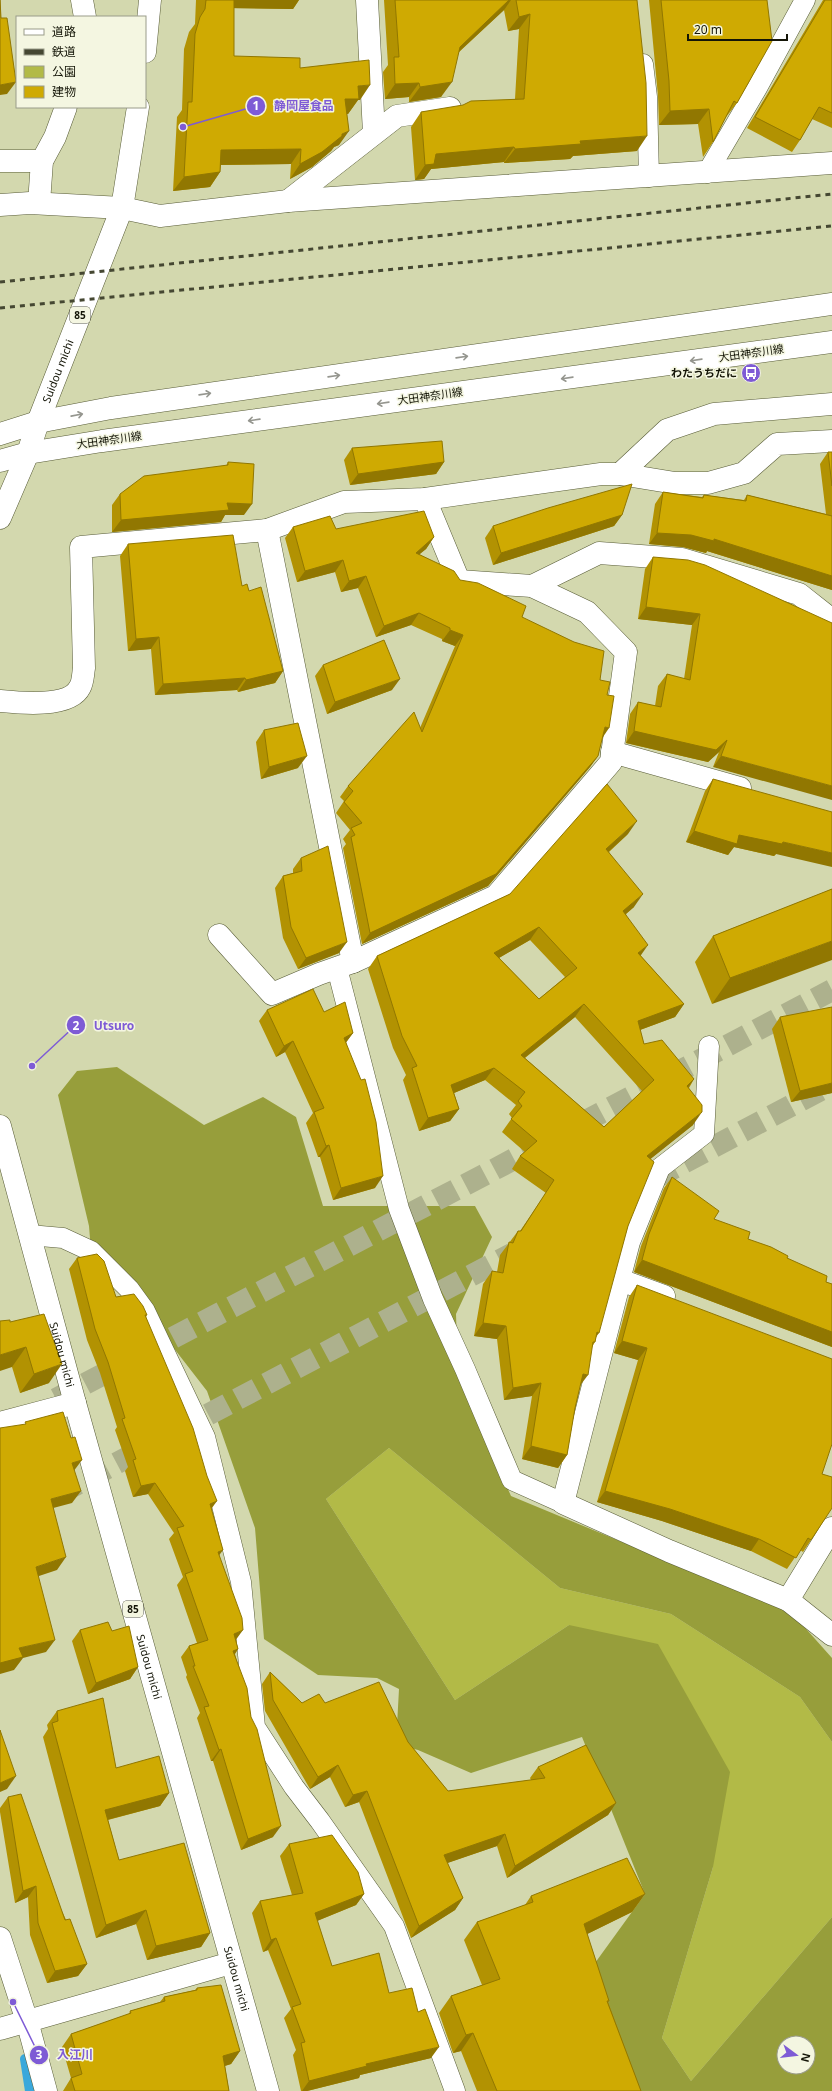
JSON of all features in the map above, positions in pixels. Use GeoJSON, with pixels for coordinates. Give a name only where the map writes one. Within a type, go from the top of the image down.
{"type":"FeatureCollection","features":[{"type":"Feature","properties":{"kind":"street"},"geometry":{"type":"LineString","coordinates":[[82,0],[85,16]]}},
{"type":"Feature","properties":{"kind":"street"},"geometry":{"type":"LineString","coordinates":[[146,42],[150,0]]}},
{"type":"Feature","properties":{"kind":"street"},"geometry":{"type":"LineString","coordinates":[[367,0],[374,133]]}},
{"type":"Feature","properties":{"kind":"street"},"geometry":{"type":"LineString","coordinates":[[39,203],[42,161],[55,137],[66,108]]}},
{"type":"Feature","properties":{"kind":"street","name":"Suidou michi"},"geometry":{"type":"LineString","coordinates":[[0,518],[28,453],[38,422],[122,208],[138,108]]}},
{"type":"Feature","properties":{"kind":"street"},"geometry":{"type":"LineString","coordinates":[[288,201],[397,116],[451,108]]}},
{"type":"Feature","properties":{"kind":"street"},"geometry":{"type":"LineString","coordinates":[[0,161],[42,161]]}},
{"type":"Feature","properties":{"kind":"street"},"geometry":{"type":"LineString","coordinates":[[0,205],[39,203],[122,208],[160,216],[288,201],[707,173],[832,163]]}},
{"type":"Feature","properties":{"kind":"street"},"geometry":{"type":"LineString","coordinates":[[0,434],[38,422],[111,408],[832,304]]}},
{"type":"Feature","properties":{"kind":"street","name":"大田神奈川線"},"geometry":{"type":"LineString","coordinates":[[0,461],[28,453],[118,438],[832,342]]}},
{"type":"Feature","properties":{"kind":"street"},"geometry":{"type":"LineString","coordinates":[[620,474],[668,430],[714,414],[832,404]]}},
{"type":"Feature","properties":{"kind":"street"},"geometry":{"type":"LineString","coordinates":[[0,701],[42,702],[65,700],[80,688],[84,668],[81,547],[267,530],[344,502],[425,499],[601,474],[620,474],[675,483],[708,483],[744,473],[778,444],[832,440]]}},
{"type":"Feature","properties":{"kind":"street"},"geometry":{"type":"LineString","coordinates":[[219,935],[272,994],[345,965],[496,896],[611,762],[626,652],[588,612],[532,586],[460,581],[425,499]]}},
{"type":"Feature","properties":{"kind":"street"},"geometry":{"type":"LineString","coordinates":[[267,530],[345,965]]}},
{"type":"Feature","properties":{"kind":"street"},"geometry":{"type":"LineString","coordinates":[[532,586],[599,553],[682,559],[799,594],[832,620]]}},
{"type":"Feature","properties":{"kind":"street"},"geometry":{"type":"LineString","coordinates":[[612,752],[756,792]]}},
{"type":"Feature","properties":{"kind":"street","name":"Suidou michi"},"geometry":{"type":"LineString","coordinates":[[0,1126],[75,1403],[268,2091]]}},
{"type":"Feature","properties":{"kind":"street"},"geometry":{"type":"LineString","coordinates":[[686,1305],[620,1280],[563,1503],[669,1551],[788,1600],[832,1635]]}},
{"type":"Feature","properties":{"kind":"street"},"geometry":{"type":"LineString","coordinates":[[0,1423],[75,1403]]}},
{"type":"Feature","properties":{"kind":"street"},"geometry":{"type":"LineString","coordinates":[[788,1600],[832,1528]]}},
{"type":"Feature","properties":{"kind":"street"},"geometry":{"type":"LineString","coordinates":[[0,1938],[27,2021],[46,2091]]}},
{"type":"Feature","properties":{"kind":"street"},"geometry":{"type":"LineString","coordinates":[[0,2028],[231,1963]]}},
{"type":"Feature","properties":{"kind":"lane"},"geometry":{"type":"LineString","coordinates":[[707,173],[757,88],[805,0]]}},
{"type":"Feature","properties":{"kind":"lane"},"geometry":{"type":"LineString","coordinates":[[641,45],[647,97],[649,176]]}},
{"type":"Feature","properties":{"kind":"lane"},"geometry":{"type":"LineString","coordinates":[[345,965],[399,1209],[433,1299],[465,1369],[512,1480],[563,1503]]}},
{"type":"Feature","properties":{"kind":"lane"},"geometry":{"type":"LineString","coordinates":[[620,1280],[630,1242],[660,1168],[704,1134],[709,1046]]}},
{"type":"Feature","properties":{"kind":"lane"},"geometry":{"type":"LineString","coordinates":[[30,1235],[63,1238],[91,1251],[129,1289],[145,1311],[205,1437],[241,1582],[255,1727],[294,1787],[320,1821],[394,1926],[455,2091]]}},
{"type":"Feature","properties":{"kind":"green space"},"geometry":{"type":"Polygon","coordinates":[[[117,1067],[204,1125],[263,1097],[296,1117],[323,1206],[475,1206],[492,1237],[456,1314],[458,1376],[511,1496],[791,1612],[832,1658],[832,1742],[800,1697],[671,1614],[560,1588],[389,1448],[326,1499],[455,1700],[569,1625],[658,1644],[730,1772],[713,1867],[662,2038],[691,2081],[832,1917],[832,2091],[630,2091],[595,1963],[645,1894],[582,1737],[471,1773],[418,1750],[396,1744],[399,1689],[377,1678],[318,1675],[264,1639],[255,1528],[207,1391],[145,1311],[91,1251],[89,1226],[58,1095],[77,1071],[117,1067]]]}},
{"type":"Feature","properties":{"kind":"green space"},"geometry":{"type":"Polygon","coordinates":[[[389,1448],[560,1588],[671,1614],[800,1697],[832,1742],[832,1917],[691,2081],[662,2038],[713,1867],[569,1625],[455,1700],[326,1499],[389,1448]]]}},
{"type":"Feature","properties":{"kind":"building"},"geometry":{"type":"Polygon","coordinates":[[[0,0],[1,18],[7,18],[16,82],[0,85],[0,0]]]}},
{"type":"Feature","properties":{"kind":"building"},"geometry":{"type":"Polygon","coordinates":[[[206,0],[234,0],[234,56],[300,58],[300,68],[369,60],[370,85],[358,86],[359,99],[345,99],[349,131],[342,134],[342,136],[322,152],[300,164],[301,149],[221,150],[220,172],[184,177],[188,102],[192,102],[195,34],[200,17],[205,9],[206,0]]]}},
{"type":"Feature","properties":{"kind":"building"},"geometry":{"type":"Polygon","coordinates":[[[395,0],[509,0],[460,47],[452,82],[420,87],[419,83],[395,84],[394,57],[399,57],[395,0]]]}},
{"type":"Feature","properties":{"kind":"building"},"geometry":{"type":"Polygon","coordinates":[[[516,0],[637,0],[646,83],[647,136],[580,141],[581,144],[515,149],[514,147],[436,154],[434,164],[425,165],[421,112],[463,105],[471,101],[524,99],[530,14],[519,17],[516,0]]]}},
{"type":"Feature","properties":{"kind":"building"},"geometry":{"type":"Polygon","coordinates":[[[661,0],[767,0],[772,41],[737,103],[734,101],[713,142],[709,109],[670,111],[669,81],[661,0]]]}},
{"type":"Feature","properties":{"kind":"building"},"geometry":{"type":"Polygon","coordinates":[[[825,0],[832,0],[832,113],[819,107],[800,140],[755,117],[825,0]]]}},
{"type":"Feature","properties":{"kind":"building"},"geometry":{"type":"Polygon","coordinates":[[[442,441],[444,462],[358,474],[352,448],[442,441]]]}},
{"type":"Feature","properties":{"kind":"building"},"geometry":{"type":"Polygon","coordinates":[[[828,452],[832,452],[832,486],[828,452]]]}},
{"type":"Feature","properties":{"kind":"building"},"geometry":{"type":"Polygon","coordinates":[[[228,462],[254,464],[252,504],[227,503],[229,510],[121,520],[120,494],[144,476],[228,465],[228,462]]]}},
{"type":"Feature","properties":{"kind":"building"},"geometry":{"type":"Polygon","coordinates":[[[632,484],[622,515],[501,553],[493,526],[548,508],[632,484]]]}},
{"type":"Feature","properties":{"kind":"building"},"geometry":{"type":"Polygon","coordinates":[[[663,492],[703,498],[704,495],[746,501],[747,495],[832,516],[832,576],[714,539],[714,541],[691,535],[657,533],[663,492]]]}},
{"type":"Feature","properties":{"kind":"building"},"geometry":{"type":"Polygon","coordinates":[[[424,511],[434,537],[416,553],[454,571],[460,580],[478,583],[526,606],[522,617],[574,642],[604,651],[600,680],[610,682],[607,695],[614,696],[609,728],[605,727],[598,756],[496,874],[370,933],[351,837],[355,835],[351,828],[362,823],[344,802],[353,791],[348,786],[414,712],[422,732],[463,635],[450,630],[450,628],[419,613],[384,626],[366,576],[349,581],[343,560],[305,571],[293,527],[330,516],[336,529],[424,511]]]}},
{"type":"Feature","properties":{"kind":"building"},"geometry":{"type":"Polygon","coordinates":[[[233,535],[242,586],[247,584],[249,591],[261,587],[283,671],[246,680],[245,678],[163,684],[159,637],[136,639],[128,544],[233,535]]]}},
{"type":"Feature","properties":{"kind":"building"},"geometry":{"type":"Polygon","coordinates":[[[653,557],[688,560],[705,565],[832,623],[832,786],[721,756],[727,740],[716,750],[634,731],[638,702],[661,707],[667,674],[690,680],[700,614],[646,607],[653,557]]]}},
{"type":"Feature","properties":{"kind":"building"},"geometry":{"type":"Polygon","coordinates":[[[384,640],[400,679],[335,702],[323,665],[384,640]]]}},
{"type":"Feature","properties":{"kind":"building"},"geometry":{"type":"Polygon","coordinates":[[[298,723],[307,756],[269,767],[264,730],[298,723]]]}},
{"type":"Feature","properties":{"kind":"building"},"geometry":{"type":"Polygon","coordinates":[[[713,779],[832,812],[832,853],[783,842],[782,844],[739,835],[737,844],[694,831],[713,779]]]}},
{"type":"Feature","properties":{"kind":"building"},"geometry":{"type":"Polygon","coordinates":[[[607,784],[637,821],[606,849],[643,894],[623,911],[648,945],[638,953],[684,1004],[638,1021],[644,1044],[662,1040],[694,1079],[687,1086],[702,1105],[702,1112],[647,1156],[654,1162],[628,1226],[599,1333],[597,1332],[595,1342],[593,1342],[588,1375],[583,1374],[575,1408],[567,1455],[531,1446],[541,1383],[513,1388],[506,1326],[483,1323],[492,1271],[503,1273],[509,1242],[513,1243],[518,1231],[521,1231],[554,1180],[520,1156],[537,1141],[511,1119],[522,1106],[518,1101],[525,1092],[494,1068],[451,1085],[459,1109],[428,1118],[412,1068],[417,1066],[402,1036],[377,956],[510,894],[607,784]],[[539,927],[494,953],[539,999],[577,968],[539,927]],[[584,1004],[521,1055],[604,1127],[654,1080],[584,1004]]]}},
{"type":"Feature","properties":{"kind":"building"},"geometry":{"type":"Polygon","coordinates":[[[328,846],[347,942],[306,958],[291,927],[283,876],[302,871],[301,858],[328,846]]]}},
{"type":"Feature","properties":{"kind":"building"},"geometry":{"type":"Polygon","coordinates":[[[832,889],[832,941],[730,978],[713,936],[832,889]]]}},
{"type":"Feature","properties":{"kind":"building"},"geometry":{"type":"Polygon","coordinates":[[[313,989],[324,1012],[345,1002],[353,1033],[344,1038],[361,1080],[365,1079],[376,1122],[383,1176],[341,1188],[329,1145],[326,1146],[314,1112],[324,1108],[293,1041],[284,1046],[267,1010],[313,989]]]}},
{"type":"Feature","properties":{"kind":"building"},"geometry":{"type":"Polygon","coordinates":[[[832,1007],[832,1083],[800,1091],[780,1017],[832,1007]]]}},
{"type":"Feature","properties":{"kind":"building"},"geometry":{"type":"Polygon","coordinates":[[[672,1177],[719,1211],[714,1219],[750,1232],[748,1239],[771,1247],[788,1256],[787,1258],[827,1276],[826,1282],[832,1284],[832,1332],[642,1260],[649,1234],[672,1177]]]}},
{"type":"Feature","properties":{"kind":"building"},"geometry":{"type":"Polygon","coordinates":[[[97,1254],[104,1261],[116,1297],[134,1294],[143,1306],[147,1315],[145,1315],[193,1428],[207,1476],[217,1501],[210,1504],[223,1550],[218,1552],[242,1618],[243,1630],[234,1634],[238,1649],[233,1651],[247,1688],[251,1717],[257,1729],[281,1826],[248,1839],[221,1749],[219,1750],[204,1707],[209,1706],[193,1666],[195,1666],[189,1646],[208,1640],[185,1574],[193,1571],[177,1528],[184,1526],[155,1483],[141,1486],[133,1460],[136,1459],[122,1419],[125,1418],[108,1362],[95,1329],[77,1258],[97,1254]]]}},
{"type":"Feature","properties":{"kind":"building"},"geometry":{"type":"Polygon","coordinates":[[[637,1285],[832,1359],[832,1444],[822,1474],[832,1477],[832,1508],[811,1540],[808,1538],[796,1558],[759,1539],[670,1509],[605,1491],[647,1348],[622,1341],[637,1285]]]}},
{"type":"Feature","properties":{"kind":"building"},"geometry":{"type":"Polygon","coordinates":[[[44,1314],[62,1364],[34,1374],[26,1347],[0,1355],[0,1321],[10,1320],[10,1322],[44,1314]]]}},
{"type":"Feature","properties":{"kind":"building"},"geometry":{"type":"Polygon","coordinates":[[[63,1412],[71,1438],[75,1437],[82,1460],[72,1463],[81,1491],[51,1499],[66,1557],[36,1567],[55,1640],[19,1648],[23,1657],[0,1663],[0,1428],[26,1424],[25,1422],[63,1412]]]}},
{"type":"Feature","properties":{"kind":"building"},"geometry":{"type":"Polygon","coordinates":[[[108,1622],[112,1631],[129,1626],[138,1667],[96,1683],[80,1630],[108,1622]]]}},
{"type":"Feature","properties":{"kind":"building"},"geometry":{"type":"Polygon","coordinates":[[[270,1672],[302,1703],[319,1694],[325,1703],[379,1682],[408,1742],[448,1791],[545,1778],[538,1767],[586,1745],[616,1803],[515,1866],[505,1834],[444,1855],[463,1898],[419,1926],[367,1791],[353,1795],[338,1765],[318,1777],[273,1700],[270,1672]]]}},
{"type":"Feature","properties":{"kind":"building"},"geometry":{"type":"Polygon","coordinates":[[[103,1698],[116,1768],[159,1756],[169,1793],[105,1810],[119,1860],[184,1843],[210,1933],[156,1946],[146,1910],[106,1925],[52,1723],[58,1721],[57,1711],[103,1698]]]}},
{"type":"Feature","properties":{"kind":"building"},"geometry":{"type":"Polygon","coordinates":[[[0,1730],[16,1776],[0,1783],[0,1730]]]}},
{"type":"Feature","properties":{"kind":"building"},"geometry":{"type":"Polygon","coordinates":[[[21,1794],[65,1920],[70,1919],[87,1964],[55,1971],[38,1923],[36,1886],[23,1891],[8,1797],[21,1794]]]}},
{"type":"Feature","properties":{"kind":"building"},"geometry":{"type":"Polygon","coordinates":[[[332,1835],[358,1872],[364,1894],[315,1913],[332,1966],[379,1953],[389,1993],[412,1988],[418,2012],[425,2009],[439,2047],[366,2064],[367,2066],[309,2081],[301,2043],[305,2042],[292,2007],[301,2004],[276,1938],[271,1940],[260,1901],[303,1893],[289,1844],[332,1835]]]}},
{"type":"Feature","properties":{"kind":"building"},"geometry":{"type":"Polygon","coordinates":[[[627,1858],[645,1894],[584,1924],[609,2001],[607,2001],[641,2091],[497,2091],[473,2033],[466,2035],[451,1996],[500,1979],[477,1922],[533,1902],[531,1896],[627,1858]]]}},
{"type":"Feature","properties":{"kind":"building"},"geometry":{"type":"Polygon","coordinates":[[[221,1985],[240,2051],[223,2056],[229,2091],[75,2091],[71,2078],[82,2074],[71,2034],[131,2013],[130,2011],[165,2001],[164,1997],[197,1990],[197,1988],[221,1985]]]}},
{"type":"Feature","properties":{"kind":"waterway"},"geometry":{"type":"LineString","coordinates":[[25,2059],[30,2091]]}},
{"type":"Feature","properties":{"kind":"tunnel"},"geometry":{"type":"LineString","coordinates":[[56,1399],[484,1175],[832,990]]}},
{"type":"Feature","properties":{"kind":"tunnel"},"geometry":{"type":"LineString","coordinates":[[655,1178],[832,1084]]}},
{"type":"Feature","properties":{"kind":"tunnel"},"geometry":{"type":"LineString","coordinates":[[179,1430],[525,1247]]}},
{"type":"Feature","properties":{"kind":"tunnel"},"geometry":{"type":"LineString","coordinates":[[0,1525],[151,1445]]}},
{"type":"Feature","properties":{"kind":"railway"},"geometry":{"type":"LineString","coordinates":[[0,282],[832,194]]}},
{"type":"Feature","properties":{"kind":"railway"},"geometry":{"type":"LineString","coordinates":[[0,308],[832,226]]}},
{"type":"Feature","properties":{"kind":"place","name":"静岡屋食品"},"geometry":{"type":"Point","coordinates":[183,127]}},
{"type":"Feature","properties":{"kind":"place","name":"わたうちだに"},"geometry":{"type":"Point","coordinates":[751,373]}},
{"type":"Feature","properties":{"kind":"place","name":"Utsuro"},"geometry":{"type":"Point","coordinates":[32,1066]}},
{"type":"Feature","properties":{"kind":"place","name":"入江川"},"geometry":{"type":"Point","coordinates":[13,2002]}}]}
